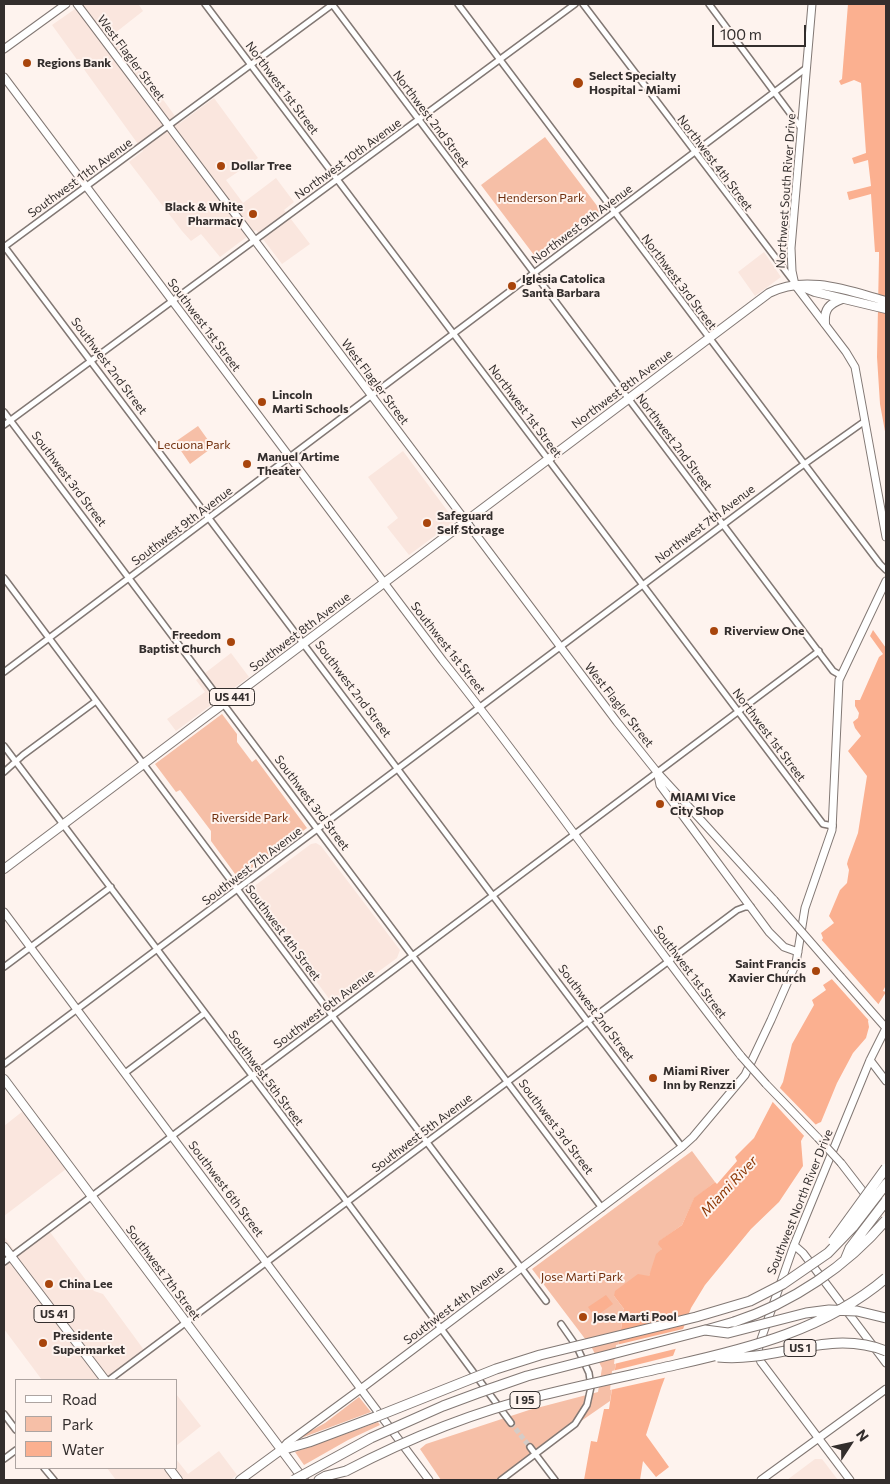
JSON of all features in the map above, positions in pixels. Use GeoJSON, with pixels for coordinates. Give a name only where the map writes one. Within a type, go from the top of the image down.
{"type":"FeatureCollection","features":[{"type":"Feature","properties":{"kind":"highway"},"geometry":{"type":"LineString","coordinates":[[820,1258],[850,1221],[886,1168]]}},
{"type":"Feature","properties":{"kind":"highway"},"geometry":{"type":"LineString","coordinates":[[281,1450],[309,1442],[496,1369],[750,1301],[783,1284],[828,1253],[842,1240],[886,1184]]}},
{"type":"Feature","properties":{"kind":"highway"},"geometry":{"type":"LineString","coordinates":[[845,1260],[850,1248],[886,1201]]}},
{"type":"Feature","properties":{"kind":"highway","name":"I 95"},"geometry":{"type":"LineString","coordinates":[[294,1480],[370,1438],[478,1393],[527,1376],[756,1315],[777,1305],[816,1281],[864,1244],[886,1221]]}},
{"type":"Feature","properties":{"kind":"highway","name":"I 95"},"geometry":{"type":"LineString","coordinates":[[333,1480],[346,1471],[399,1445],[471,1416],[542,1396],[713,1356],[802,1330],[839,1311],[886,1278]]}},
{"type":"Feature","properties":{"kind":"highway"},"geometry":{"type":"LineString","coordinates":[[705,1330],[728,1333],[806,1313],[829,1310],[858,1311],[886,1318]]}},
{"type":"Feature","properties":{"kind":"highway","name":"US 1"},"geometry":{"type":"LineString","coordinates":[[713,1356],[737,1359],[838,1342],[861,1344],[886,1351]]}},
{"type":"Feature","properties":{"kind":"highway"},"geometry":{"type":"LineString","coordinates":[[319,1480],[326,1476],[346,1471]]}},
{"type":"Feature","properties":{"kind":"main road"},"geometry":{"type":"LineString","coordinates":[[4,49],[57,7],[66,4]]}},
{"type":"Feature","properties":{"kind":"main road","name":"West Flagler Street"},"geometry":{"type":"LineString","coordinates":[[76,4],[617,722],[657,772],[774,900],[886,1028]]}},
{"type":"Feature","properties":{"kind":"main road","name":"Northwest South River Drive"},"geometry":{"type":"LineString","coordinates":[[812,4],[791,258],[792,271],[796,285],[854,367],[886,537]]}},
{"type":"Feature","properties":{"kind":"main road","name":"Southwest 1st Street"},"geometry":{"type":"LineString","coordinates":[[4,77],[740,1056],[841,1162],[886,1221]]}},
{"type":"Feature","properties":{"kind":"main road","name":"US 441"},"geometry":{"type":"LineString","coordinates":[[796,285],[817,284],[886,309]]}},
{"type":"Feature","properties":{"kind":"main road","name":"US 441"},"geometry":{"type":"LineString","coordinates":[[796,285],[815,292],[842,298],[886,300]]}},
{"type":"Feature","properties":{"kind":"main road","name":"Northwest 8th Avenue"},"geometry":{"type":"LineString","coordinates":[[466,521],[769,293],[796,285]]}},
{"type":"Feature","properties":{"kind":"main road"},"geometry":{"type":"LineString","coordinates":[[824,323],[826,310],[834,302],[842,298]]}},
{"type":"Feature","properties":{"kind":"main road","name":"Southwest 8th Avenue"},"geometry":{"type":"LineString","coordinates":[[4,869],[466,521]]}},
{"type":"Feature","properties":{"kind":"main road"},"geometry":{"type":"LineString","coordinates":[[798,952],[805,908],[832,826],[840,675],[886,581]]}},
{"type":"Feature","properties":{"kind":"main road","name":"West Flagler Street"},"geometry":{"type":"LineString","coordinates":[[657,772],[660,785],[775,940],[784,947],[798,952]]}},
{"type":"Feature","properties":{"kind":"main road","name":"Southwest 6th Street"},"geometry":{"type":"LineString","coordinates":[[4,912],[429,1480]]}},
{"type":"Feature","properties":{"kind":"main road","name":"Southwest 4th Avenue"},"geometry":{"type":"LineString","coordinates":[[240,1480],[602,1208],[693,1137],[744,1075],[793,971],[798,952]]}},
{"type":"Feature","properties":{"kind":"main road","name":"Southwest North River Drive"},"geometry":{"type":"LineString","coordinates":[[818,1439],[761,1362],[758,1355],[759,1345],[794,1245],[870,1060],[886,1028]]}},
{"type":"Feature","properties":{"kind":"main road"},"geometry":{"type":"LineString","coordinates":[[870,1060],[886,1081]]}},
{"type":"Feature","properties":{"kind":"main road","name":"Southwest 7th Street"},"geometry":{"type":"LineString","coordinates":[[4,1079],[304,1480]]}},
{"type":"Feature","properties":{"kind":"main road"},"geometry":{"type":"LineString","coordinates":[[794,1245],[803,1253],[886,1363]]}},
{"type":"Feature","properties":{"kind":"main road","name":"US 41"},"geometry":{"type":"LineString","coordinates":[[4,1247],[104,1379]]}},
{"type":"Feature","properties":{"kind":"main road"},"geometry":{"type":"LineString","coordinates":[[761,1480],[886,1389]]}},
{"type":"Feature","properties":{"kind":"main road"},"geometry":{"type":"LineString","coordinates":[[818,1439],[850,1480]]}},
{"type":"Feature","properties":{"kind":"main road"},"geometry":{"type":"LineString","coordinates":[[170,1469],[178,1480]]}},
{"type":"Feature","properties":{"kind":"street","name":"Northwest 1st Street"},"geometry":{"type":"LineString","coordinates":[[205,4],[823,824],[832,826]]}},
{"type":"Feature","properties":{"kind":"street","name":"Southwest 11th Avenue"},"geometry":{"type":"LineString","coordinates":[[4,246],[333,4]]}},
{"type":"Feature","properties":{"kind":"street","name":"Northwest 2nd Street"},"geometry":{"type":"LineString","coordinates":[[333,4],[833,671],[840,675]]}},
{"type":"Feature","properties":{"kind":"street","name":"Northwest 3rd Street"},"geometry":{"type":"LineString","coordinates":[[458,4],[886,570]]}},
{"type":"Feature","properties":{"kind":"street","name":"Northwest 10th Avenue"},"geometry":{"type":"LineString","coordinates":[[4,426],[575,4]]}},
{"type":"Feature","properties":{"kind":"street","name":"Northwest 4th Street"},"geometry":{"type":"LineString","coordinates":[[583,4],[796,285]]}},
{"type":"Feature","properties":{"kind":"street"},"geometry":{"type":"LineString","coordinates":[[709,4],[802,128]]}},
{"type":"Feature","properties":{"kind":"street","name":"Northwest 9th Avenue"},"geometry":{"type":"LineString","coordinates":[[371,395],[806,69]]}},
{"type":"Feature","properties":{"kind":"street","name":"Southwest 2nd Street"},"geometry":{"type":"LineString","coordinates":[[4,246],[682,1147]]}},
{"type":"Feature","properties":{"kind":"street","name":"Southwest 9th Avenue"},"geometry":{"type":"LineString","coordinates":[[4,672],[371,395]]}},
{"type":"Feature","properties":{"kind":"street","name":"Southwest 3rd Street"},"geometry":{"type":"LineString","coordinates":[[4,412],[602,1208]]}},
{"type":"Feature","properties":{"kind":"street","name":"Northwest 7th Avenue"},"geometry":{"type":"LineString","coordinates":[[560,647],[859,423],[865,421]]}},
{"type":"Feature","properties":{"kind":"street","name":"Southwest 4th Street"},"geometry":{"type":"LineString","coordinates":[[4,578],[546,1301]]}},
{"type":"Feature","properties":{"kind":"street","name":"Southwest 7th Avenue"},"geometry":{"type":"LineString","coordinates":[[4,1064],[560,647]]}},
{"type":"Feature","properties":{"kind":"street","name":"Southwest 6th Avenue"},"geometry":{"type":"LineString","coordinates":[[4,1262],[819,650]]}},
{"type":"Feature","properties":{"kind":"street"},"geometry":{"type":"LineString","coordinates":[[4,772],[96,701]]}},
{"type":"Feature","properties":{"kind":"street","name":"Southwest 5th Street"},"geometry":{"type":"LineString","coordinates":[[4,746],[512,1423]]}},
{"type":"Feature","properties":{"kind":"street"},"geometry":{"type":"LineString","coordinates":[[4,967],[111,887]]}},
{"type":"Feature","properties":{"kind":"street","name":"Southwest 5th Avenue"},"geometry":{"type":"LineString","coordinates":[[110,1379],[736,910],[751,907]]}},
{"type":"Feature","properties":{"kind":"street"},"geometry":{"type":"LineString","coordinates":[[125,1073],[205,1013]]}},
{"type":"Feature","properties":{"kind":"street"},"geometry":{"type":"LineString","coordinates":[[501,1480],[575,1424],[586,1405],[591,1388],[589,1373],[577,1347],[561,1324]]}},
{"type":"Feature","properties":{"kind":"street"},"geometry":{"type":"LineString","coordinates":[[4,1414],[15,1429]]}},
{"type":"Feature","properties":{"kind":"street"},"geometry":{"type":"LineString","coordinates":[[530,1447],[555,1480]]}},
{"type":"Feature","properties":{"kind":"street"},"geometry":{"type":"LineString","coordinates":[[4,1460],[15,1451]]}},
{"type":"Feature","properties":{"kind":"street"},"geometry":{"type":"LineString","coordinates":[[45,1469],[54,1480]]}},
{"type":"Feature","properties":{"kind":"shaded area"},"geometry":{"type":"Polygon","coordinates":[[[82,4],[140,4],[143,11],[115,33],[180,123],[214,98],[258,158],[226,180],[243,203],[276,178],[294,202],[284,210],[310,244],[282,264],[256,230],[220,257],[201,234],[191,241],[129,162],[143,151],[52,25],[82,4]]]}},
{"type":"Feature","properties":{"kind":"shaded area"},"geometry":{"type":"Polygon","coordinates":[[[764,252],[781,277],[755,296],[738,272],[764,252]]]}},
{"type":"Feature","properties":{"kind":"shaded area"},"geometry":{"type":"Polygon","coordinates":[[[403,451],[455,521],[409,555],[387,527],[398,518],[368,477],[403,451]]]}},
{"type":"Feature","properties":{"kind":"shaded area"},"geometry":{"type":"Polygon","coordinates":[[[231,653],[249,677],[176,731],[167,719],[205,692],[196,680],[231,653]]]}},
{"type":"Feature","properties":{"kind":"shaded area"},"geometry":{"type":"Polygon","coordinates":[[[316,843],[321,846],[400,950],[397,958],[337,1002],[330,1000],[251,893],[253,887],[311,844],[316,843]]]}},
{"type":"Feature","properties":{"kind":"shaded area"},"geometry":{"type":"Polygon","coordinates":[[[23,1111],[66,1169],[4,1216],[4,1126],[23,1111]]]}},
{"type":"Feature","properties":{"kind":"shaded area"},"geometry":{"type":"Polygon","coordinates":[[[50,1232],[94,1291],[103,1294],[144,1350],[104,1379],[41,1379],[4,1329],[4,1236],[18,1256],[50,1232]]]}},
{"type":"Feature","properties":{"kind":"shaded area"},"geometry":{"type":"Polygon","coordinates":[[[178,1397],[201,1426],[178,1444],[178,1397]]]}},
{"type":"Feature","properties":{"kind":"shaded area"},"geometry":{"type":"Polygon","coordinates":[[[219,1451],[237,1475],[230,1480],[116,1480],[108,1469],[178,1469],[178,1462],[188,1474],[219,1451]]]}},
{"type":"Feature","properties":{"kind":"shaded area"},"geometry":{"type":"Polygon","coordinates":[[[815,1459],[822,1459],[838,1480],[787,1480],[815,1459]]]}},
{"type":"Feature","properties":{"kind":"green space","name":"Henderson Park"},"geometry":{"type":"Polygon","coordinates":[[[545,137],[601,211],[537,259],[481,185],[545,137]]]}},
{"type":"Feature","properties":{"kind":"green space","name":"Lecuona Park"},"geometry":{"type":"Polygon","coordinates":[[[198,426],[213,447],[190,464],[175,442],[198,426]]]}},
{"type":"Feature","properties":{"kind":"green space","name":"Riverside Park"},"geometry":{"type":"Polygon","coordinates":[[[222,714],[237,734],[237,742],[252,762],[256,759],[307,828],[238,878],[211,841],[211,831],[180,790],[176,792],[155,764],[222,714]]]}},
{"type":"Feature","properties":{"kind":"green space","name":"Jose Marti Park"},"geometry":{"type":"Polygon","coordinates":[[[692,1151],[715,1182],[694,1199],[682,1225],[660,1241],[662,1249],[649,1276],[614,1296],[624,1309],[610,1401],[496,1480],[441,1480],[420,1449],[426,1444],[529,1410],[598,1392],[602,1368],[592,1348],[532,1269],[692,1151]]]}},
{"type":"Feature","properties":{"kind":"green space"},"geometry":{"type":"Polygon","coordinates":[[[359,1397],[371,1412],[300,1437],[325,1423],[359,1397]]]}},
{"type":"Feature","properties":{"kind":"green space"},"geometry":{"type":"Polygon","coordinates":[[[378,1422],[380,1425],[348,1440],[304,1465],[295,1452],[378,1422]]]}},
{"type":"Feature","properties":{"kind":"water"},"geometry":{"type":"Polygon","coordinates":[[[848,4],[886,4],[886,437],[880,404],[877,357],[879,252],[875,252],[871,194],[849,200],[847,192],[871,186],[868,160],[854,164],[852,158],[866,153],[861,83],[854,80],[841,85],[839,81],[842,79],[848,4]]]}},
{"type":"Feature","properties":{"kind":"water","name":"Miami River"},"geometry":{"type":"Polygon","coordinates":[[[873,630],[886,648],[886,985],[883,991],[886,992],[868,1021],[869,1027],[866,1038],[853,1053],[837,1083],[821,1122],[815,1125],[801,1141],[803,1166],[779,1202],[751,1229],[705,1285],[691,1308],[661,1388],[646,1435],[669,1467],[656,1477],[643,1461],[640,1480],[584,1480],[591,1441],[597,1442],[604,1409],[609,1409],[624,1309],[614,1296],[615,1291],[638,1274],[649,1276],[656,1254],[662,1249],[658,1244],[659,1241],[682,1225],[694,1198],[715,1182],[717,1184],[737,1161],[735,1157],[754,1138],[783,1082],[792,1044],[814,1005],[812,1000],[826,990],[823,985],[832,979],[833,970],[821,941],[823,938],[821,933],[834,923],[829,916],[840,890],[847,883],[849,870],[847,864],[858,833],[867,776],[848,751],[861,736],[853,722],[858,718],[859,713],[855,706],[855,700],[860,700],[879,657],[883,654],[870,636],[873,630]]]}},
{"type":"Feature","properties":{"kind":"water"},"geometry":{"type":"Polygon","coordinates":[[[606,1295],[613,1304],[595,1317],[588,1307],[606,1295]]]}},
{"type":"Feature","properties":{"kind":"pier"},"geometry":{"type":"Polygon","coordinates":[[[820,938],[880,1006],[871,1021],[872,1024],[830,977],[829,964],[819,942],[820,938]]]}},
{"type":"Feature","properties":{"kind":"pier"},"geometry":{"type":"Polygon","coordinates":[[[778,1086],[817,1126],[806,1138],[771,1100],[778,1086]]]}},
{"type":"Feature","properties":{"kind":"pier"},"geometry":{"type":"Polygon","coordinates":[[[687,1328],[679,1348],[614,1364],[616,1345],[687,1328]]]}},
{"type":"Feature","properties":{"kind":"pier"},"geometry":{"type":"Polygon","coordinates":[[[676,1355],[668,1377],[610,1390],[612,1371],[676,1355]]]}},
{"type":"Feature","properties":{"kind":"tunnel"},"geometry":{"type":"LineString","coordinates":[[511,1423],[530,1447]]}},
{"type":"Feature","properties":{"kind":"place","name":"Regions Bank"},"geometry":{"type":"Point","coordinates":[27,63]}},
{"type":"Feature","properties":{"kind":"place","name":"Select Specialty Hospital - Miami"},"geometry":{"type":"Point","coordinates":[578,83]}},
{"type":"Feature","properties":{"kind":"place","name":"Dollar Tree"},"geometry":{"type":"Point","coordinates":[221,166]}},
{"type":"Feature","properties":{"kind":"place","name":"Black & White Pharmacy"},"geometry":{"type":"Point","coordinates":[253,214]}},
{"type":"Feature","properties":{"kind":"place","name":"Iglesia Catolica Santa Barbara"},"geometry":{"type":"Point","coordinates":[512,286]}},
{"type":"Feature","properties":{"kind":"place","name":"Lincoln Marti Schools"},"geometry":{"type":"Point","coordinates":[262,402]}},
{"type":"Feature","properties":{"kind":"place","name":"Manuel Artime Theater"},"geometry":{"type":"Point","coordinates":[247,464]}},
{"type":"Feature","properties":{"kind":"place","name":"Safeguard Self Storage"},"geometry":{"type":"Point","coordinates":[427,523]}},
{"type":"Feature","properties":{"kind":"place","name":"Riverview One"},"geometry":{"type":"Point","coordinates":[714,631]}},
{"type":"Feature","properties":{"kind":"place","name":"Freedom Baptist Church"},"geometry":{"type":"Point","coordinates":[231,642]}},
{"type":"Feature","properties":{"kind":"place","name":"MIAMI Vice City Shop"},"geometry":{"type":"Point","coordinates":[660,804]}},
{"type":"Feature","properties":{"kind":"place","name":"Saint Francis Xavier Church"},"geometry":{"type":"Point","coordinates":[816,971]}},
{"type":"Feature","properties":{"kind":"place","name":"Miami River Inn by Renzzi"},"geometry":{"type":"Point","coordinates":[653,1078]}},
{"type":"Feature","properties":{"kind":"place","name":"China Lee"},"geometry":{"type":"Point","coordinates":[49,1284]}},
{"type":"Feature","properties":{"kind":"place","name":"Jose Marti Pool"},"geometry":{"type":"Point","coordinates":[583,1317]}},
{"type":"Feature","properties":{"kind":"place","name":"Presidente Supermarket"},"geometry":{"type":"Point","coordinates":[43,1343]}}]}
